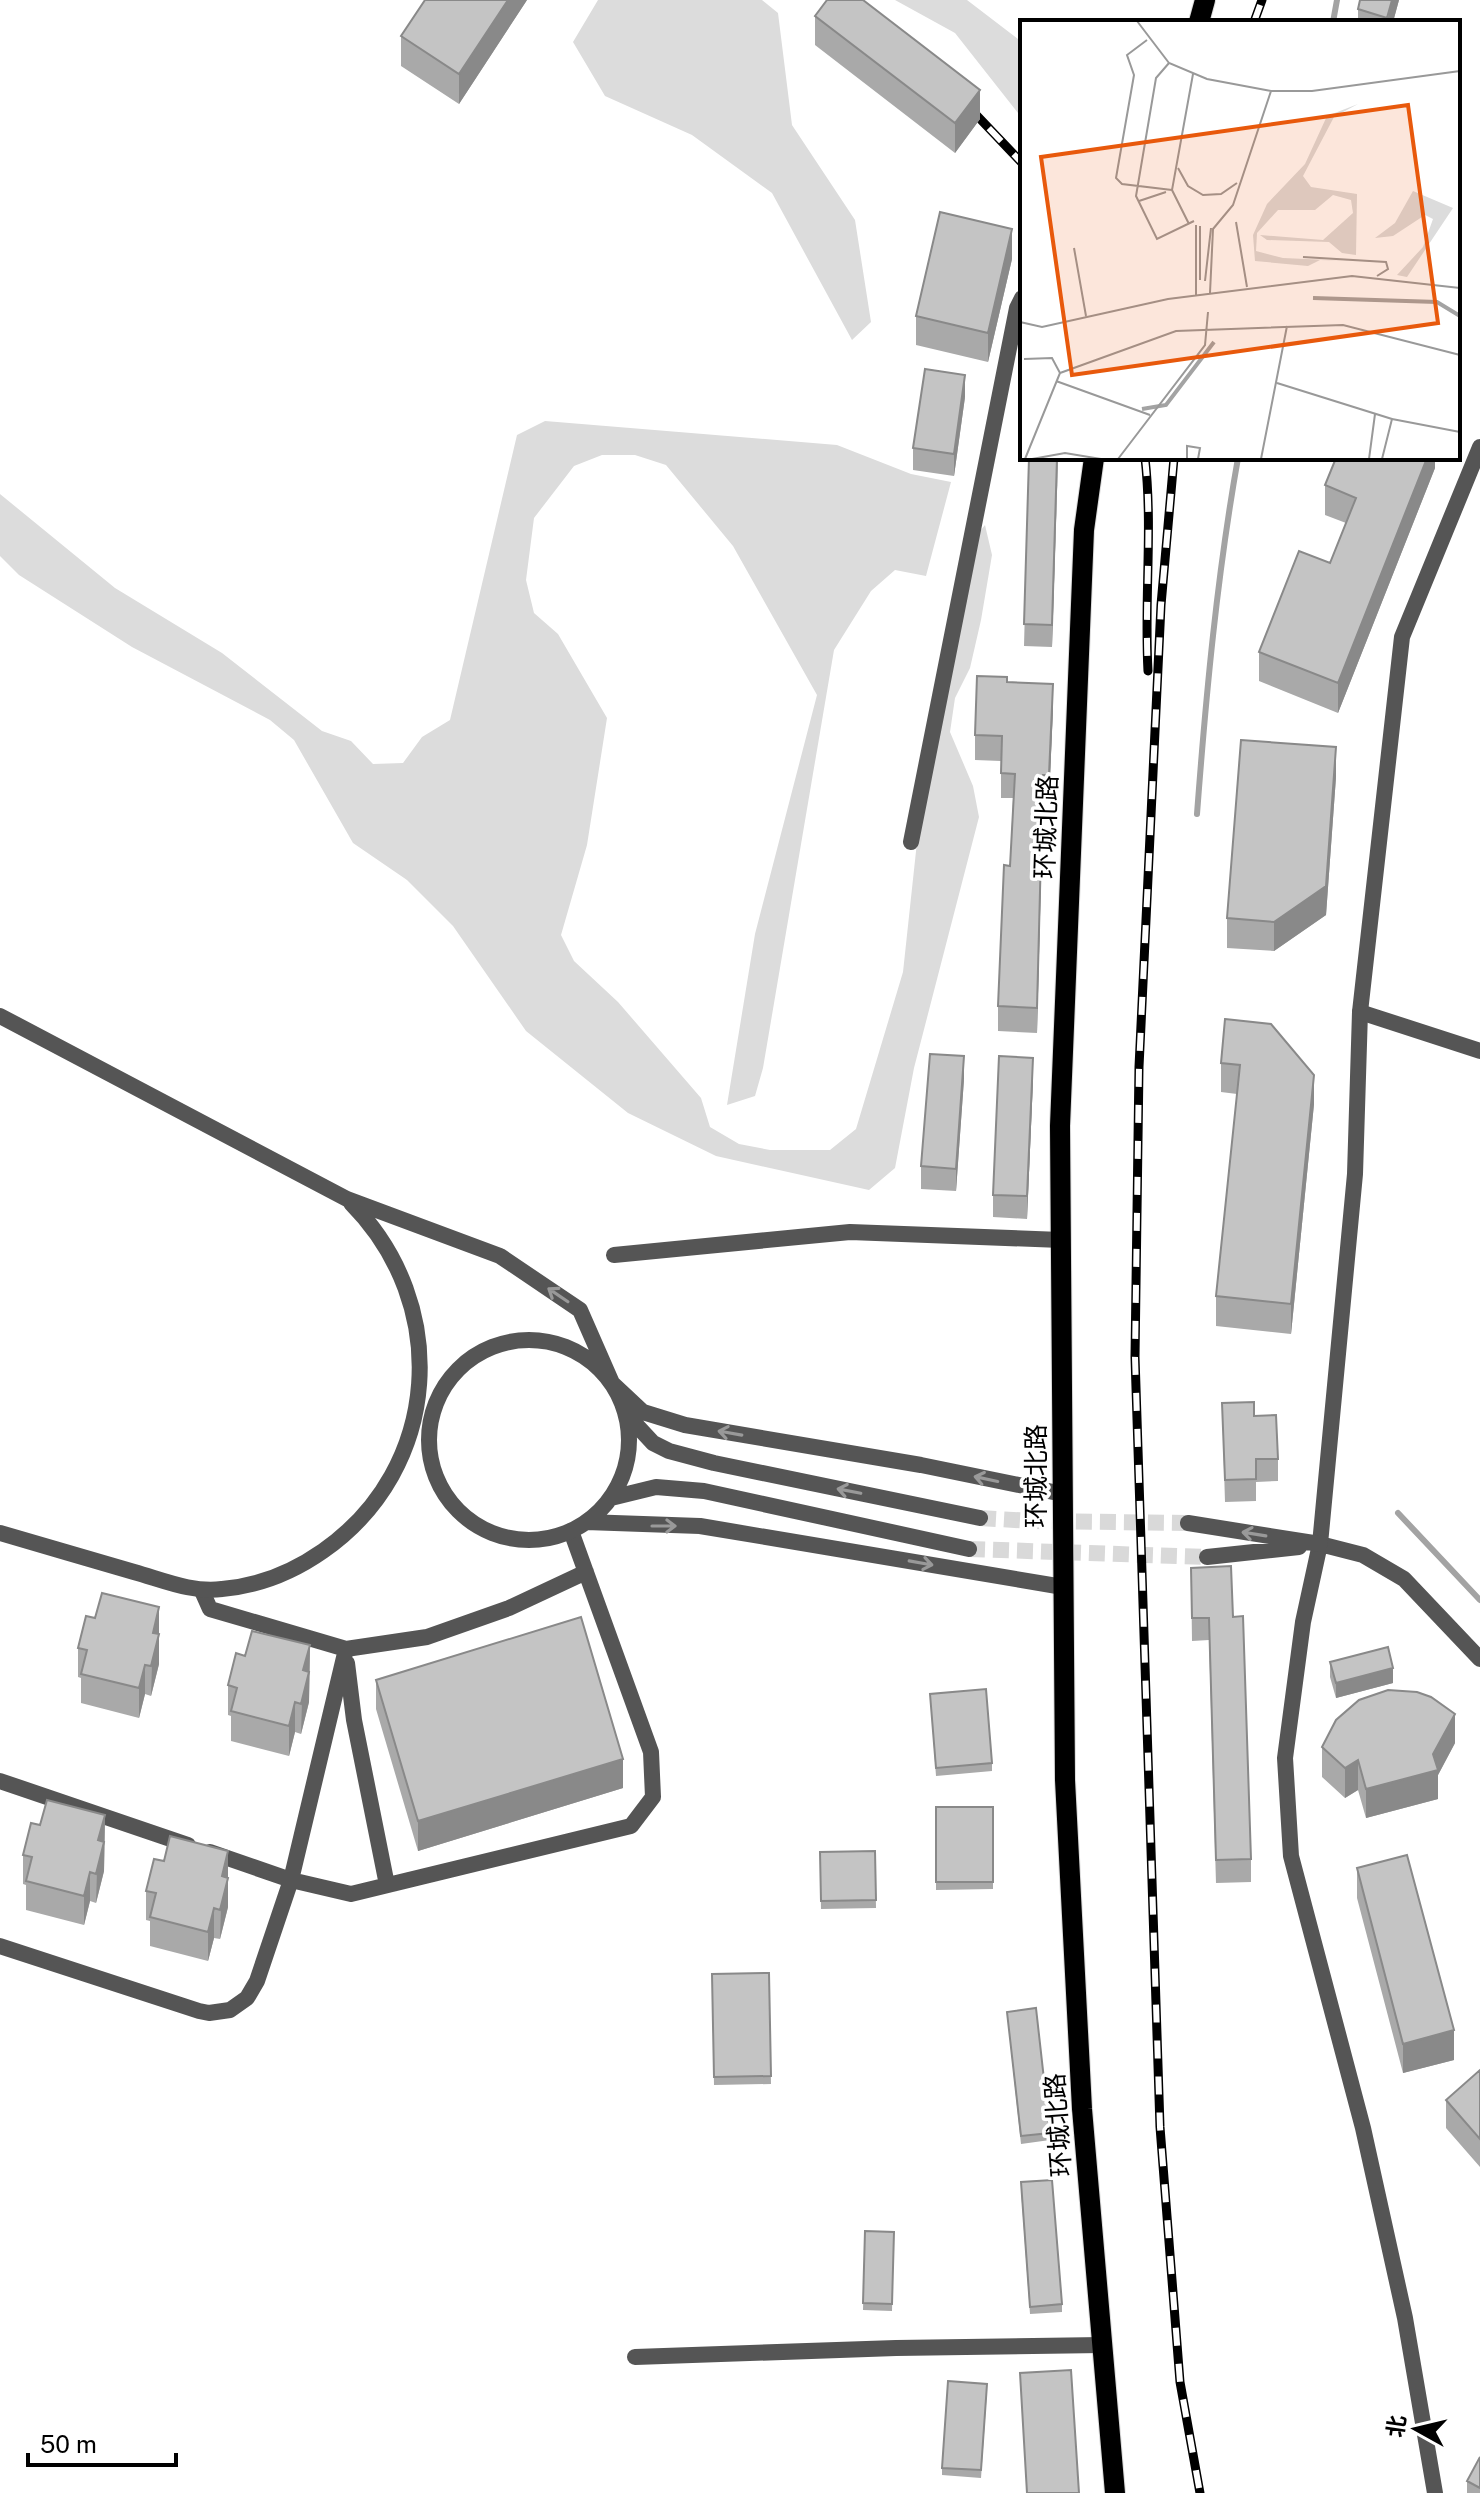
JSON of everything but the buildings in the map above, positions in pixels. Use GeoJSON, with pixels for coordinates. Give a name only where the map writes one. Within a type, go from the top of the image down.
{"type":"FeatureCollection","features":[{"type":"Feature","properties":{"kind":"main road"},"geometry":{"type":"LineString","coordinates":[[1200,20],[1205,0]]}},
{"type":"Feature","properties":{"kind":"main road","name":"环城北路"},"geometry":{"type":"LineString","coordinates":[[1094,460],[1084,530],[1060,1126],[1065,1796],[1082,2109],[1115,2493]]}},
{"type":"Feature","properties":{"kind":"street"},"geometry":{"type":"LineString","coordinates":[[911,842],[990,438],[1020,302]]}},
{"type":"Feature","properties":{"kind":"street"},"geometry":{"type":"LineString","coordinates":[[1435,2493],[1405,2318],[1363,2128],[1291,1856],[1285,1758],[1303,1622],[1320,1544],[1355,1174],[1360,1012],[1402,637],[1480,447]]}},
{"type":"Feature","properties":{"kind":"street"},"geometry":{"type":"LineString","coordinates":[[1360,1012],[1480,1051]]}},
{"type":"Feature","properties":{"kind":"street"},"geometry":{"type":"LineString","coordinates":[[0,1016],[347,1199],[500,1256],[580,1310],[626,1415],[629,1449],[626,1467],[611,1498],[578,1527]]}},
{"type":"Feature","properties":{"kind":"street"},"geometry":{"type":"LineString","coordinates":[[0,1533],[202,1591],[237,1587],[271,1578],[314,1558],[360,1519],[383,1490],[406,1446],[418,1399],[420,1350],[411,1302],[392,1256],[364,1216],[347,1199]]}},
{"type":"Feature","properties":{"kind":"street"},"geometry":{"type":"LineString","coordinates":[[614,1255],[850,1232],[1061,1240]]}},
{"type":"Feature","properties":{"kind":"street"},"geometry":{"type":"LineString","coordinates":[[418,1399],[473,1357],[505,1343],[539,1340],[573,1349],[601,1369],[643,1412],[685,1425],[921,1465],[1063,1494]]}},
{"type":"Feature","properties":{"kind":"street"},"geometry":{"type":"LineString","coordinates":[[433,1465],[430,1430],[433,1413],[448,1381],[459,1368]]}},
{"type":"Feature","properties":{"kind":"street"},"geometry":{"type":"LineString","coordinates":[[626,1415],[653,1443],[669,1451],[980,1518]]}},
{"type":"Feature","properties":{"kind":"street"},"geometry":{"type":"LineString","coordinates":[[413,1423],[439,1481],[453,1503],[471,1521],[487,1530],[520,1540],[537,1540],[578,1527],[700,1526],[1063,1587]]}},
{"type":"Feature","properties":{"kind":"street"},"geometry":{"type":"LineString","coordinates":[[611,1498],[656,1487],[704,1491],[969,1549]]}},
{"type":"Feature","properties":{"kind":"street"},"geometry":{"type":"LineString","coordinates":[[1188,1523],[1320,1544],[1363,1555],[1404,1579],[1480,1659]]}},
{"type":"Feature","properties":{"kind":"street"},"geometry":{"type":"LineString","coordinates":[[0,1781],[291,1880],[351,1894],[631,1826],[653,1797],[651,1752],[586,1572],[578,1527]]}},
{"type":"Feature","properties":{"kind":"street"},"geometry":{"type":"LineString","coordinates":[[1207,1557],[1320,1544]]}},
{"type":"Feature","properties":{"kind":"street"},"geometry":{"type":"LineString","coordinates":[[202,1591],[210,1609],[346,1649],[427,1637],[509,1608],[586,1572]]}},
{"type":"Feature","properties":{"kind":"street"},"geometry":{"type":"LineString","coordinates":[[0,1946],[199,2011],[220,2012],[240,2004],[253,1990],[291,1880],[346,1649]]}},
{"type":"Feature","properties":{"kind":"street"},"geometry":{"type":"LineString","coordinates":[[346,1649],[354,1720],[387,1885]]}},
{"type":"Feature","properties":{"kind":"street"},"geometry":{"type":"LineString","coordinates":[[635,2357],[1102,2345]]}},
{"type":"Feature","properties":{"kind":"shaded area"},"geometry":{"type":"Polygon","coordinates":[[[598,0],[762,0],[778,13],[792,125],[855,220],[871,322],[852,340],[772,193],[692,135],[605,96],[573,42],[598,0]]]}},
{"type":"Feature","properties":{"kind":"shaded area"},"geometry":{"type":"Polygon","coordinates":[[[895,0],[967,0],[1020,40],[1020,115],[955,33],[895,0]]]}},
{"type":"Feature","properties":{"kind":"shaded area"},"geometry":{"type":"Polygon","coordinates":[[[545,421],[837,445],[911,474],[951,482],[926,576],[895,570],[871,591],[834,650],[763,1068],[755,1096],[727,1105],[755,934],[817,695],[733,546],[666,465],[635,455],[602,455],[574,466],[534,518],[526,580],[534,613],[558,634],[607,718],[587,845],[561,935],[574,961],[618,1002],[701,1098],[710,1127],[739,1144],[770,1150],[830,1150],[856,1129],[903,972],[917,842],[976,536],[985,525],[992,555],[970,668],[955,698],[950,732],[973,786],[979,817],[914,1068],[895,1168],[869,1190],[716,1156],[628,1113],[526,1031],[453,926],[407,880],[353,843],[294,740],[270,720],[132,647],[19,575],[0,556],[0,494],[115,588],[222,653],[322,731],[351,741],[373,764],[403,763],[422,737],[450,720],[517,435],[545,421]]]}},
{"type":"Feature","properties":{"kind":"waterway"},"geometry":{"type":"LineString","coordinates":[[1333,20],[1337,0]]}},
{"type":"Feature","properties":{"kind":"waterway"},"geometry":{"type":"LineString","coordinates":[[1197,814],[1213,636],[1238,460]]}},
{"type":"Feature","properties":{"kind":"waterway"},"geometry":{"type":"LineString","coordinates":[[1398,1513],[1480,1600]]}},
{"type":"Feature","properties":{"kind":"tunnel"},"geometry":{"type":"LineString","coordinates":[[980,1518],[1188,1523]]}},
{"type":"Feature","properties":{"kind":"tunnel"},"geometry":{"type":"LineString","coordinates":[[969,1549],[1207,1557]]}},
{"type":"Feature","properties":{"kind":"railway"},"geometry":{"type":"LineString","coordinates":[[1255,20],[1262,0]]}},
{"type":"Feature","properties":{"kind":"railway"},"geometry":{"type":"LineString","coordinates":[[964,102],[1020,161]]}},
{"type":"Feature","properties":{"kind":"railway"},"geometry":{"type":"LineString","coordinates":[[1145,460],[1148,671]]}},
{"type":"Feature","properties":{"kind":"railway"},"geometry":{"type":"LineString","coordinates":[[1174,460],[1161,605],[1139,1067],[1135,1357],[1160,2127],[1180,2382],[1200,2493]]}}]}
